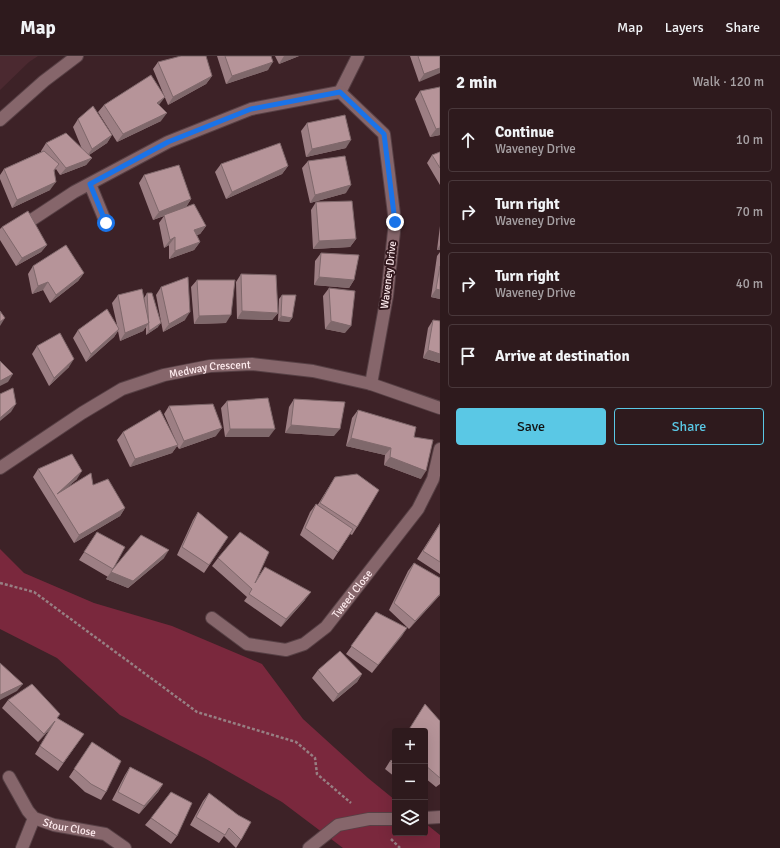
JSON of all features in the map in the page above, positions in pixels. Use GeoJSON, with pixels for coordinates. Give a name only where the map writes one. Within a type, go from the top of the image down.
{"type":"FeatureCollection","features":[{"type":"Feature","properties":{"kind":"street"},"geometry":{"type":"LineString","coordinates":[[0,120],[44,80],[77,56]]}},
{"type":"Feature","properties":{"kind":"street"},"geometry":{"type":"LineString","coordinates":[[33,219],[74,192],[168,142],[251,109],[340,92],[358,56]]}},
{"type":"Feature","properties":{"kind":"street","name":"Waveney Drive"},"geometry":{"type":"LineString","coordinates":[[340,92],[384,134],[395,222],[387,296],[371,384]]}},
{"type":"Feature","properties":{"kind":"street"},"geometry":{"type":"LineString","coordinates":[[90,184],[106,223]]}},
{"type":"Feature","properties":{"kind":"street","name":"Medway Crescent"},"geometry":{"type":"LineString","coordinates":[[0,468],[82,413],[122,389],[164,375],[210,366],[252,364],[313,371],[371,384],[440,408]]}},
{"type":"Feature","properties":{"kind":"street","name":"Tweed Close"},"geometry":{"type":"LineString","coordinates":[[212,618],[247,644],[286,650],[304,644],[326,627],[418,509],[433,479],[440,449]]}},
{"type":"Feature","properties":{"kind":"street","name":"Stour Close"},"geometry":{"type":"LineString","coordinates":[[9,777],[28,811],[34,818],[54,825],[105,834],[125,848]]}},
{"type":"Feature","properties":{"kind":"street","name":"Stour Close"},"geometry":{"type":"LineString","coordinates":[[22,848],[34,818]]}},
{"type":"Feature","properties":{"kind":"street"},"geometry":{"type":"LineString","coordinates":[[428,818],[440,818]]}},
{"type":"Feature","properties":{"kind":"street"},"geometry":{"type":"LineString","coordinates":[[309,848],[338,825],[369,819],[392,819]]}},
{"type":"Feature","properties":{"kind":"path"},"geometry":{"type":"LineString","coordinates":[[0,583],[34,592],[197,712],[296,742],[315,758],[317,774],[369,819]]}},
{"type":"Feature","properties":{"kind":"shaded area"},"geometry":{"type":"Polygon","coordinates":[[[0,56],[38,56],[29,62],[0,90],[0,56]]]}},
{"type":"Feature","properties":{"kind":"shaded area"},"geometry":{"type":"Polygon","coordinates":[[[0,549],[24,573],[94,603],[172,626],[262,664],[303,719],[368,778],[392,798],[392,836],[428,836],[428,825],[440,835],[440,848],[343,848],[282,802],[206,759],[120,715],[57,658],[0,629],[0,549]]]}},
{"type":"Feature","properties":{"kind":"building"},"geometry":{"type":"Polygon","coordinates":[[[181,56],[206,56],[212,76],[173,97],[158,62],[181,56]]]}},
{"type":"Feature","properties":{"kind":"building"},"geometry":{"type":"Polygon","coordinates":[[[225,56],[271,56],[273,62],[232,76],[225,56]]]}},
{"type":"Feature","properties":{"kind":"building"},"geometry":{"type":"Polygon","coordinates":[[[418,56],[440,56],[440,68],[424,74],[418,56]]]}},
{"type":"Feature","properties":{"kind":"building"},"geometry":{"type":"Polygon","coordinates":[[[151,75],[165,97],[157,103],[167,113],[123,134],[104,105],[151,75]]]}},
{"type":"Feature","properties":{"kind":"building"},"geometry":{"type":"Polygon","coordinates":[[[440,87],[440,128],[436,129],[420,91],[440,87]]]}},
{"type":"Feature","properties":{"kind":"building"},"geometry":{"type":"Polygon","coordinates":[[[93,106],[112,135],[92,149],[78,119],[93,106]]]}},
{"type":"Feature","properties":{"kind":"building"},"geometry":{"type":"Polygon","coordinates":[[[345,115],[351,140],[312,149],[307,123],[345,115]]]}},
{"type":"Feature","properties":{"kind":"building"},"geometry":{"type":"Polygon","coordinates":[[[66,133],[92,158],[66,168],[46,143],[66,133]]]}},
{"type":"Feature","properties":{"kind":"building"},"geometry":{"type":"Polygon","coordinates":[[[280,143],[288,166],[232,192],[221,164],[280,143]]]}},
{"type":"Feature","properties":{"kind":"building"},"geometry":{"type":"Polygon","coordinates":[[[44,151],[59,164],[54,170],[56,182],[17,200],[4,169],[44,151]]]}},
{"type":"Feature","properties":{"kind":"building"},"geometry":{"type":"Polygon","coordinates":[[[440,152],[440,168],[432,155],[440,152]]]}},
{"type":"Feature","properties":{"kind":"building"},"geometry":{"type":"Polygon","coordinates":[[[345,156],[351,185],[315,195],[308,161],[345,156]]]}},
{"type":"Feature","properties":{"kind":"building"},"geometry":{"type":"Polygon","coordinates":[[[179,165],[191,199],[159,212],[144,175],[179,165]]]}},
{"type":"Feature","properties":{"kind":"building"},"geometry":{"type":"Polygon","coordinates":[[[352,201],[356,239],[319,241],[316,202],[352,201]]]}},
{"type":"Feature","properties":{"kind":"building"},"geometry":{"type":"Polygon","coordinates":[[[194,204],[206,226],[194,230],[200,242],[175,251],[175,237],[170,240],[164,215],[194,204]]]}},
{"type":"Feature","properties":{"kind":"building"},"geometry":{"type":"Polygon","coordinates":[[[28,211],[47,245],[22,258],[2,227],[28,211]]]}},
{"type":"Feature","properties":{"kind":"building"},"geometry":{"type":"Polygon","coordinates":[[[66,245],[84,273],[56,295],[48,282],[38,286],[33,266],[66,245]]]}},
{"type":"Feature","properties":{"kind":"building"},"geometry":{"type":"Polygon","coordinates":[[[321,253],[359,255],[354,280],[319,277],[321,253]]]}},
{"type":"Feature","properties":{"kind":"building"},"geometry":{"type":"Polygon","coordinates":[[[440,266],[440,290],[436,289],[440,266]]]}},
{"type":"Feature","properties":{"kind":"building"},"geometry":{"type":"Polygon","coordinates":[[[241,274],[276,275],[278,313],[242,311],[241,274]]]}},
{"type":"Feature","properties":{"kind":"building"},"geometry":{"type":"Polygon","coordinates":[[[188,277],[190,312],[169,324],[161,287],[188,277]]]}},
{"type":"Feature","properties":{"kind":"building"},"geometry":{"type":"Polygon","coordinates":[[[197,280],[235,280],[231,315],[199,316],[197,280]]]}},
{"type":"Feature","properties":{"kind":"building"},"geometry":{"type":"Polygon","coordinates":[[[329,288],[355,291],[351,326],[331,321],[329,288]]]}},
{"type":"Feature","properties":{"kind":"building"},"geometry":{"type":"Polygon","coordinates":[[[142,289],[149,323],[125,333],[118,295],[142,289]]]}},
{"type":"Feature","properties":{"kind":"building"},"geometry":{"type":"Polygon","coordinates":[[[147,293],[152,293],[161,323],[149,331],[147,293]]]}},
{"type":"Feature","properties":{"kind":"building"},"geometry":{"type":"Polygon","coordinates":[[[282,295],[296,295],[292,318],[281,316],[282,295]]]}},
{"type":"Feature","properties":{"kind":"building"},"geometry":{"type":"Polygon","coordinates":[[[107,309],[119,329],[91,354],[78,330],[107,309]]]}},
{"type":"Feature","properties":{"kind":"building"},"geometry":{"type":"Polygon","coordinates":[[[0,311],[5,318],[0,322],[0,311]]]}},
{"type":"Feature","properties":{"kind":"building"},"geometry":{"type":"Polygon","coordinates":[[[433,320],[440,321],[440,354],[428,350],[433,320]]]}},
{"type":"Feature","properties":{"kind":"building"},"geometry":{"type":"Polygon","coordinates":[[[60,333],[74,359],[54,378],[37,346],[60,333]]]}},
{"type":"Feature","properties":{"kind":"building"},"geometry":{"type":"Polygon","coordinates":[[[0,361],[13,374],[0,381],[0,361]]]}},
{"type":"Feature","properties":{"kind":"building"},"geometry":{"type":"Polygon","coordinates":[[[13,388],[16,404],[0,418],[0,394],[13,388]]]}},
{"type":"Feature","properties":{"kind":"building"},"geometry":{"type":"Polygon","coordinates":[[[268,398],[275,429],[230,429],[227,401],[268,398]]]}},
{"type":"Feature","properties":{"kind":"building"},"geometry":{"type":"Polygon","coordinates":[[[294,399],[345,402],[340,429],[291,425],[294,399]]]}},
{"type":"Feature","properties":{"kind":"building"},"geometry":{"type":"Polygon","coordinates":[[[213,404],[222,428],[184,441],[169,406],[213,404]]]}},
{"type":"Feature","properties":{"kind":"building"},"geometry":{"type":"Polygon","coordinates":[[[160,410],[178,445],[135,459],[123,432],[160,410]]]}},
{"type":"Feature","properties":{"kind":"building"},"geometry":{"type":"Polygon","coordinates":[[[358,410],[416,427],[414,437],[433,440],[426,471],[390,457],[391,448],[351,438],[358,410]]]}},
{"type":"Feature","properties":{"kind":"building"},"geometry":{"type":"Polygon","coordinates":[[[72,454],[82,471],[57,494],[91,473],[93,485],[108,479],[125,508],[79,535],[38,469],[72,454]]]}},
{"type":"Feature","properties":{"kind":"building"},"geometry":{"type":"Polygon","coordinates":[[[357,474],[379,490],[357,527],[320,503],[335,477],[357,474]]]}},
{"type":"Feature","properties":{"kind":"building"},"geometry":{"type":"Polygon","coordinates":[[[316,504],[353,529],[338,552],[305,528],[316,504]]]}},
{"type":"Feature","properties":{"kind":"building"},"geometry":{"type":"Polygon","coordinates":[[[198,512],[228,537],[209,565],[182,547],[198,512]]]}},
{"type":"Feature","properties":{"kind":"building"},"geometry":{"type":"Polygon","coordinates":[[[440,524],[440,562],[423,551],[440,524]]]}},
{"type":"Feature","properties":{"kind":"building"},"geometry":{"type":"Polygon","coordinates":[[[97,532],[125,547],[113,569],[84,552],[97,532]]]}},
{"type":"Feature","properties":{"kind":"building"},"geometry":{"type":"Polygon","coordinates":[[[240,532],[269,552],[255,583],[265,567],[311,592],[286,619],[249,594],[252,589],[218,558],[240,532]]]}},
{"type":"Feature","properties":{"kind":"building"},"geometry":{"type":"Polygon","coordinates":[[[141,535],[169,550],[133,581],[111,572],[141,535]]]}},
{"type":"Feature","properties":{"kind":"building"},"geometry":{"type":"Polygon","coordinates":[[[414,563],[440,578],[440,594],[415,621],[394,603],[414,563]]]}},
{"type":"Feature","properties":{"kind":"building"},"geometry":{"type":"Polygon","coordinates":[[[376,612],[407,628],[378,665],[351,646],[376,612]]]}},
{"type":"Feature","properties":{"kind":"building"},"geometry":{"type":"Polygon","coordinates":[[[340,651],[362,674],[338,694],[318,670],[340,651]]]}},
{"type":"Feature","properties":{"kind":"building"},"geometry":{"type":"Polygon","coordinates":[[[0,663],[23,684],[0,695],[0,663]]]}},
{"type":"Feature","properties":{"kind":"building"},"geometry":{"type":"Polygon","coordinates":[[[32,684],[60,714],[57,718],[84,734],[63,763],[40,746],[55,721],[44,734],[8,700],[32,684]]]}},
{"type":"Feature","properties":{"kind":"building"},"geometry":{"type":"Polygon","coordinates":[[[425,704],[440,721],[440,778],[428,768],[428,728],[410,728],[425,704]]]}},
{"type":"Feature","properties":{"kind":"building"},"geometry":{"type":"Polygon","coordinates":[[[92,742],[121,761],[106,792],[91,784],[74,769],[92,742]]]}},
{"type":"Feature","properties":{"kind":"building"},"geometry":{"type":"Polygon","coordinates":[[[130,767],[163,784],[144,806],[118,792],[130,767]]]}},
{"type":"Feature","properties":{"kind":"building"},"geometry":{"type":"Polygon","coordinates":[[[171,792],[192,803],[177,836],[151,818],[171,792]]]}},
{"type":"Feature","properties":{"kind":"building"},"geometry":{"type":"Polygon","coordinates":[[[209,793],[238,815],[251,822],[241,840],[229,828],[225,835],[196,817],[209,793]]]}},
{"type":"Feature","properties":{"kind":"route"},"geometry":{"type":"LineString","coordinates":[[106,223],[90,184],[168,142],[251,109],[340,92],[384,134],[395,222]]}}]}
